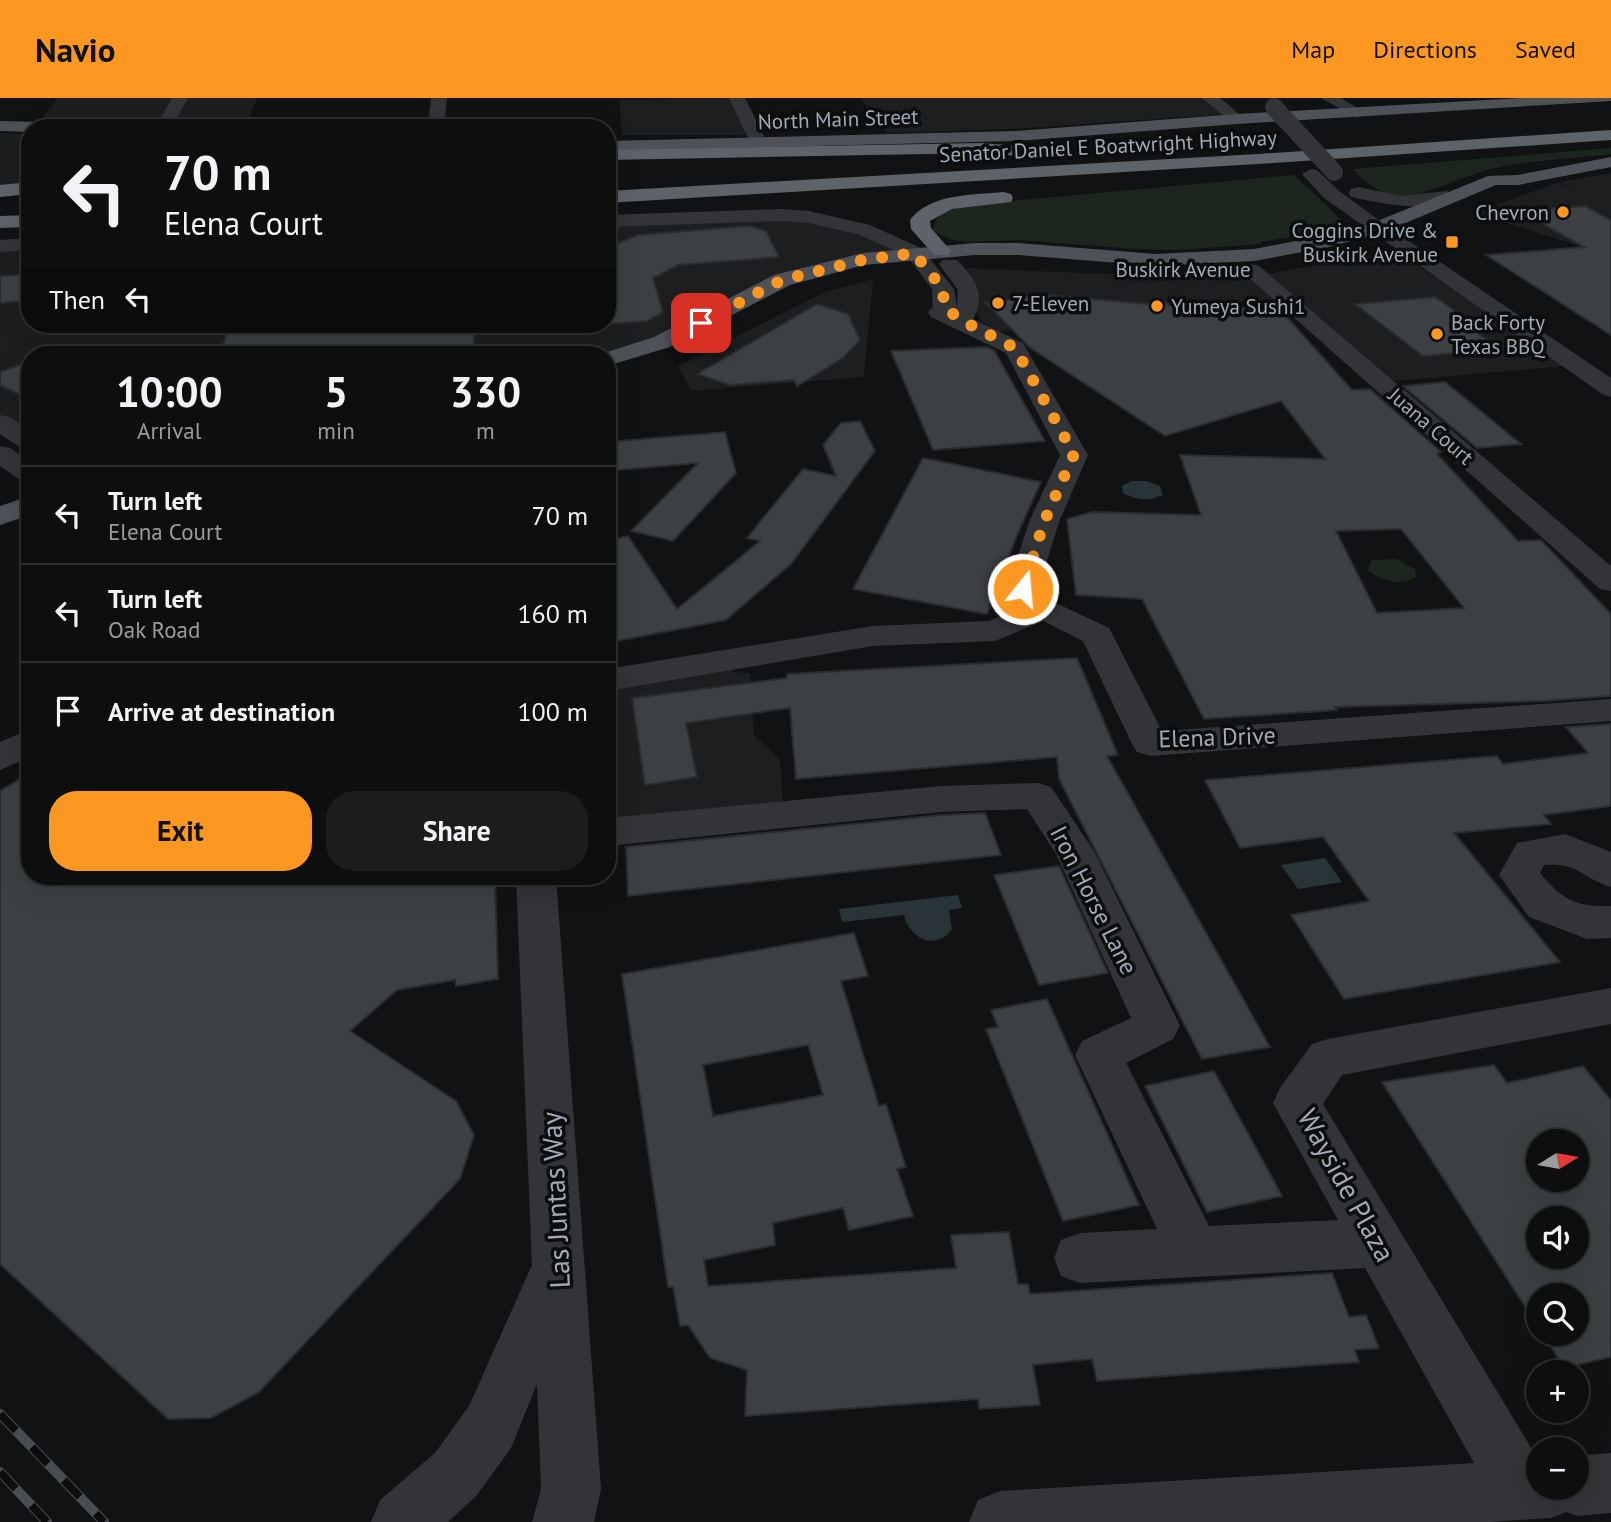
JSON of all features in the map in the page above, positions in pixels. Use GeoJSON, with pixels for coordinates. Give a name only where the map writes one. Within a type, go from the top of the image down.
{"type":"FeatureCollection","features":[{"type":"Feature","properties":{"kind":"highway"},"geometry":{"type":"LineString","coordinates":[[1585,117],[1611,115]]}},
{"type":"Feature","properties":{"kind":"highway"},"geometry":{"type":"LineString","coordinates":[[616,183],[1611,124]]}},
{"type":"Feature","properties":{"kind":"highway","name":"Senator Daniel E Boatwright Highway"},"geometry":{"type":"LineString","coordinates":[[1279,136],[1321,134]]}},
{"type":"Feature","properties":{"kind":"highway","name":"Senator Daniel E Boatwright Highway"},"geometry":{"type":"LineString","coordinates":[[616,197],[1611,135]]}},
{"type":"Feature","properties":{"kind":"highway"},"geometry":{"type":"LineString","coordinates":[[1121,186],[1345,164],[1488,144]]}},
{"type":"Feature","properties":{"kind":"highway","name":"Senator Daniel E Boatwright Highway"},"geometry":{"type":"LineString","coordinates":[[616,155],[981,148],[1050,152],[699,172]]}},
{"type":"Feature","properties":{"kind":"highway"},"geometry":{"type":"LineString","coordinates":[[616,209],[654,207],[779,188]]}},
{"type":"Feature","properties":{"kind":"highway"},"geometry":{"type":"LineString","coordinates":[[0,191],[21,189]]}},
{"type":"Feature","properties":{"kind":"highway"},"geometry":{"type":"LineString","coordinates":[[945,258],[921,229],[920,220],[927,212],[960,204],[1025,195]]}},
{"type":"Feature","properties":{"kind":"highway"},"geometry":{"type":"LineString","coordinates":[[0,202],[21,201]]}},
{"type":"Feature","properties":{"kind":"highway"},"geometry":{"type":"LineString","coordinates":[[0,209],[16,219]]}},
{"type":"Feature","properties":{"kind":"main road"},"geometry":{"type":"LineString","coordinates":[[1351,110],[1498,98]]}},
{"type":"Feature","properties":{"kind":"main road"},"geometry":{"type":"LineString","coordinates":[[1351,110],[1605,98]]}},
{"type":"Feature","properties":{"kind":"main road","name":"North Main Street"},"geometry":{"type":"LineString","coordinates":[[616,146],[1011,129],[1351,110]]}},
{"type":"Feature","properties":{"kind":"main road"},"geometry":{"type":"LineString","coordinates":[[0,125],[21,126]]}},
{"type":"Feature","properties":{"kind":"main road"},"geometry":{"type":"LineString","coordinates":[[0,133],[21,134]]}},
{"type":"Feature","properties":{"kind":"main road","name":"North Main Street"},"geometry":{"type":"LineString","coordinates":[[616,135],[757,140]]}},
{"type":"Feature","properties":{"kind":"main road","name":"Buskirk Avenue"},"geometry":{"type":"LineString","coordinates":[[945,258],[1143,272],[1203,273],[1252,270],[1355,252],[1447,197],[1494,180],[1518,180],[1611,162]]}},
{"type":"Feature","properties":{"kind":"main road","name":"Buskirk Avenue"},"geometry":{"type":"LineString","coordinates":[[918,259],[1017,249],[1156,260],[1225,258],[1395,230],[1521,187],[1518,180]]}},
{"type":"Feature","properties":{"kind":"main road"},"geometry":{"type":"LineString","coordinates":[[766,314],[812,290],[918,259]]}},
{"type":"Feature","properties":{"kind":"main road"},"geometry":{"type":"LineString","coordinates":[[616,356],[662,342],[782,280],[863,260],[918,259]]}},
{"type":"Feature","properties":{"kind":"main road"},"geometry":{"type":"LineString","coordinates":[[616,377],[683,356]]}},
{"type":"Feature","properties":{"kind":"main road"},"geometry":{"type":"LineString","coordinates":[[0,489],[21,481]]}},
{"type":"Feature","properties":{"kind":"main road"},"geometry":{"type":"LineString","coordinates":[[0,516],[21,508]]}},
{"type":"Feature","properties":{"kind":"street"},"geometry":{"type":"LineString","coordinates":[[168,119],[180,98]]}},
{"type":"Feature","properties":{"kind":"street"},"geometry":{"type":"LineString","coordinates":[[437,119],[439,98]]}},
{"type":"Feature","properties":{"kind":"street"},"geometry":{"type":"LineString","coordinates":[[737,98],[757,140]]}},
{"type":"Feature","properties":{"kind":"street"},"geometry":{"type":"LineString","coordinates":[[1210,98],[1234,117]]}},
{"type":"Feature","properties":{"kind":"street"},"geometry":{"type":"LineString","coordinates":[[1329,98],[1351,110]]}},
{"type":"Feature","properties":{"kind":"street"},"geometry":{"type":"LineString","coordinates":[[1258,102],[1395,230],[1611,389]]}},
{"type":"Feature","properties":{"kind":"street"},"geometry":{"type":"LineString","coordinates":[[1258,102],[1311,174],[1331,194],[1526,304]]}},
{"type":"Feature","properties":{"kind":"street"},"geometry":{"type":"LineString","coordinates":[[1358,193],[1401,202],[1447,197]]}},
{"type":"Feature","properties":{"kind":"street","name":"Buskirk Avenue"},"geometry":{"type":"LineString","coordinates":[[616,221],[757,215],[809,217],[863,229],[918,259]]}},
{"type":"Feature","properties":{"kind":"street"},"geometry":{"type":"LineString","coordinates":[[0,246],[21,245]]}},
{"type":"Feature","properties":{"kind":"street"},"geometry":{"type":"LineString","coordinates":[[945,258],[969,289],[970,306],[961,320]]}},
{"type":"Feature","properties":{"kind":"street"},"geometry":{"type":"LineString","coordinates":[[616,679],[873,636],[995,631],[1043,609],[1023,589],[1044,522],[1074,454],[1015,348],[961,320],[928,307],[927,297],[943,290],[918,259]]}},
{"type":"Feature","properties":{"kind":"street","name":"Juana Court"},"geometry":{"type":"LineString","coordinates":[[1252,270],[1611,582]]}},
{"type":"Feature","properties":{"kind":"street"},"geometry":{"type":"LineString","coordinates":[[0,423],[21,436]]}},
{"type":"Feature","properties":{"kind":"street"},"geometry":{"type":"LineString","coordinates":[[0,454],[21,470]]}},
{"type":"Feature","properties":{"kind":"street","name":"Elena Drive"},"geometry":{"type":"LineString","coordinates":[[1043,609],[1097,635],[1150,744],[1611,710]]}},
{"type":"Feature","properties":{"kind":"street"},"geometry":{"type":"LineString","coordinates":[[0,758],[21,746]]}},
{"type":"Feature","properties":{"kind":"street","name":"Iron Horse Lane"},"geometry":{"type":"LineString","coordinates":[[616,831],[940,799],[1038,796],[1074,851],[1157,1026],[1098,1055],[1194,1251]]}},
{"type":"Feature","properties":{"kind":"street"},"geometry":{"type":"LineString","coordinates":[[1610,923],[1587,923],[1544,906],[1519,875],[1531,853],[1565,848],[1605,866],[1611,872]]}},
{"type":"Feature","properties":{"kind":"street","name":"Las Juntas Way"},"geometry":{"type":"LineString","coordinates":[[536,885],[571,1489],[563,1522]]}},
{"type":"Feature","properties":{"kind":"street","name":"Wayside Plaza"},"geometry":{"type":"LineString","coordinates":[[1526,1454],[1378,1243],[1297,1103],[1328,1058],[1611,1006]]}},
{"type":"Feature","properties":{"kind":"street"},"geometry":{"type":"LineString","coordinates":[[1080,1258],[1378,1243]]}},
{"type":"Feature","properties":{"kind":"street"},"geometry":{"type":"LineString","coordinates":[[402,1522],[456,1474],[489,1427],[559,1262]]}},
{"type":"Feature","properties":{"kind":"street"},"geometry":{"type":"LineString","coordinates":[[1589,1485],[1611,1483]]}},
{"type":"Feature","properties":{"kind":"street"},"geometry":{"type":"LineString","coordinates":[[1000,1522],[1526,1489]]}},
{"type":"Feature","properties":{"kind":"shaded area"},"geometry":{"type":"Polygon","coordinates":[[[58,98],[257,98],[249,119],[42,119],[58,98]]]}},
{"type":"Feature","properties":{"kind":"shaded area"},"geometry":{"type":"Polygon","coordinates":[[[737,98],[755,135],[622,135],[619,100],[737,98]]]}},
{"type":"Feature","properties":{"kind":"shaded area"},"geometry":{"type":"Polygon","coordinates":[[[861,98],[1210,98],[1230,114],[1011,129],[887,133],[861,98]]]}},
{"type":"Feature","properties":{"kind":"shaded area"},"geometry":{"type":"Polygon","coordinates":[[[0,133],[21,134],[21,185],[0,187],[0,133]]]}},
{"type":"Feature","properties":{"kind":"shaded area"},"geometry":{"type":"Polygon","coordinates":[[[1611,148],[1611,154],[1487,170],[1406,197],[1392,196],[1380,190],[1352,169],[1611,148]]]}},
{"type":"Feature","properties":{"kind":"shaded area"},"geometry":{"type":"Polygon","coordinates":[[[1611,173],[1611,248],[1589,249],[1474,213],[1559,182],[1579,193],[1561,182],[1611,173]]]}},
{"type":"Feature","properties":{"kind":"shaded area"},"geometry":{"type":"Polygon","coordinates":[[[1294,175],[1344,222],[1314,233],[1261,244],[1178,250],[1021,240],[968,242],[952,240],[933,231],[938,218],[943,214],[955,208],[977,204],[1294,175]]]}},
{"type":"Feature","properties":{"kind":"shaded area"},"geometry":{"type":"Polygon","coordinates":[[[809,217],[914,252],[825,268],[720,313],[616,352],[616,346],[21,346],[21,436],[0,423],[0,246],[21,245],[21,333],[616,333],[616,221],[809,217]]]}},
{"type":"Feature","properties":{"kind":"shaded area"},"geometry":{"type":"Polygon","coordinates":[[[1388,255],[1407,259],[1576,365],[1395,381],[1296,299],[1177,304],[1172,328],[1079,321],[997,332],[980,320],[961,268],[1207,278],[1261,275],[1388,255]]]}},
{"type":"Feature","properties":{"kind":"shaded area"},"geometry":{"type":"Polygon","coordinates":[[[873,279],[864,377],[691,391],[678,366],[825,292],[873,279]]]}},
{"type":"Feature","properties":{"kind":"shaded area"},"geometry":{"type":"Polygon","coordinates":[[[1132,481],[1147,481],[1160,486],[1163,495],[1143,499],[1123,493],[1122,486],[1132,481]]]}},
{"type":"Feature","properties":{"kind":"shaded area"},"geometry":{"type":"Polygon","coordinates":[[[1396,559],[1415,569],[1416,577],[1403,582],[1392,582],[1368,571],[1371,560],[1396,559]]]}},
{"type":"Feature","properties":{"kind":"shaded area"},"geometry":{"type":"Polygon","coordinates":[[[729,660],[733,672],[750,673],[754,735],[780,760],[784,814],[616,824],[616,679],[729,660]]]}},
{"type":"Feature","properties":{"kind":"shaded area"},"geometry":{"type":"Polygon","coordinates":[[[1325,858],[1342,882],[1298,889],[1281,865],[1325,858]]]}},
{"type":"Feature","properties":{"kind":"shaded area"},"geometry":{"type":"Polygon","coordinates":[[[958,895],[962,908],[949,910],[952,929],[946,936],[931,941],[917,936],[904,915],[842,922],[839,909],[958,895]]]}},
{"type":"Feature","properties":{"kind":"building"},"geometry":{"type":"Polygon","coordinates":[[[1585,206],[1611,220],[1611,335],[1486,255],[1584,247],[1520,211],[1585,206]]]}},
{"type":"Feature","properties":{"kind":"building"},"geometry":{"type":"Polygon","coordinates":[[[749,226],[766,231],[779,257],[678,265],[653,278],[663,312],[647,321],[616,323],[616,244],[637,235],[749,226]]]}},
{"type":"Feature","properties":{"kind":"building"},"geometry":{"type":"Polygon","coordinates":[[[21,275],[21,302],[0,303],[0,276],[21,275]]]}},
{"type":"Feature","properties":{"kind":"building"},"geometry":{"type":"Polygon","coordinates":[[[1044,295],[1148,304],[1166,303],[1181,309],[1278,307],[1352,390],[1370,389],[1441,452],[1437,454],[1518,541],[1541,540],[1611,614],[1611,696],[1544,701],[1335,707],[1337,710],[1204,719],[1142,599],[1076,595],[1067,519],[1092,512],[1201,515],[1180,455],[1325,459],[1281,401],[1165,436],[1029,347],[986,303],[1044,295]],[[1401,529],[1336,531],[1377,613],[1464,608],[1401,529]]]}},
{"type":"Feature","properties":{"kind":"building","name":"Back Forty Texas BBQ"},"geometry":{"type":"Polygon","coordinates":[[[1435,297],[1467,319],[1459,320],[1500,349],[1423,356],[1355,304],[1435,297]]]}},
{"type":"Feature","properties":{"kind":"building"},"geometry":{"type":"Polygon","coordinates":[[[817,304],[848,314],[860,340],[843,358],[797,386],[794,380],[730,385],[697,374],[817,304]]]}},
{"type":"Feature","properties":{"kind":"building"},"geometry":{"type":"Polygon","coordinates":[[[226,333],[474,333],[474,346],[223,346],[226,333]]]}},
{"type":"Feature","properties":{"kind":"building"},"geometry":{"type":"Polygon","coordinates":[[[986,347],[994,350],[1045,441],[933,450],[891,351],[986,347]]]}},
{"type":"Feature","properties":{"kind":"building"},"geometry":{"type":"Polygon","coordinates":[[[21,364],[21,396],[0,385],[0,372],[21,364]]]}},
{"type":"Feature","properties":{"kind":"building"},"geometry":{"type":"Polygon","coordinates":[[[1445,382],[1521,444],[1477,448],[1403,386],[1445,382]]]}},
{"type":"Feature","properties":{"kind":"building"},"geometry":{"type":"Polygon","coordinates":[[[860,421],[875,451],[791,564],[726,620],[616,641],[616,539],[628,536],[677,609],[760,541],[747,538],[803,469],[836,476],[823,445],[841,423],[860,421]]]}},
{"type":"Feature","properties":{"kind":"building"},"geometry":{"type":"Polygon","coordinates":[[[725,432],[736,473],[673,541],[631,531],[698,463],[616,470],[616,441],[725,432]]]}},
{"type":"Feature","properties":{"kind":"building"},"geometry":{"type":"Polygon","coordinates":[[[923,458],[1041,482],[987,614],[853,589],[923,458]]]}},
{"type":"Feature","properties":{"kind":"building"},"geometry":{"type":"Polygon","coordinates":[[[1077,658],[1118,755],[1107,756],[1270,1047],[1202,1059],[1059,779],[1057,757],[796,779],[790,708],[686,723],[697,777],[645,785],[632,698],[787,678],[787,674],[1077,658]]]}},
{"type":"Feature","properties":{"kind":"building"},"geometry":{"type":"Polygon","coordinates":[[[1611,724],[1611,806],[1544,815],[1551,824],[1454,833],[1560,962],[1344,999],[1291,915],[1369,901],[1323,837],[1240,848],[1205,780],[1497,756],[1503,764],[1588,753],[1566,727],[1611,724]]]}},
{"type":"Feature","properties":{"kind":"building"},"geometry":{"type":"Polygon","coordinates":[[[21,778],[21,885],[495,885],[498,979],[456,986],[455,980],[397,990],[350,1031],[456,1101],[474,1135],[460,1179],[259,1392],[211,1418],[168,1419],[0,1264],[0,791],[21,778]]]}},
{"type":"Feature","properties":{"kind":"building"},"geometry":{"type":"Polygon","coordinates":[[[985,813],[1001,855],[628,896],[626,847],[985,813]]]}},
{"type":"Feature","properties":{"kind":"building"},"geometry":{"type":"Polygon","coordinates":[[[1059,866],[1108,973],[1039,985],[994,875],[1059,866]]]}},
{"type":"Feature","properties":{"kind":"building"},"geometry":{"type":"Polygon","coordinates":[[[854,933],[868,976],[841,981],[879,1106],[886,1104],[906,1167],[897,1169],[913,1216],[849,1230],[843,1208],[773,1223],[775,1245],[704,1260],[708,1286],[956,1268],[951,1235],[1009,1232],[1018,1284],[1028,1284],[1030,1294],[1332,1273],[1349,1317],[1366,1315],[1379,1348],[1355,1350],[1359,1362],[1097,1381],[1092,1359],[1033,1365],[1040,1405],[979,1409],[978,1399],[745,1416],[747,1370],[710,1358],[688,1325],[680,1326],[673,1287],[668,1287],[622,974],[854,933]],[[808,1045],[703,1065],[713,1116],[823,1095],[808,1045]]]}},
{"type":"Feature","properties":{"kind":"building"},"geometry":{"type":"Polygon","coordinates":[[[1047,999],[1139,1205],[1063,1221],[986,1029],[998,1027],[991,1010],[1047,999]]]}},
{"type":"Feature","properties":{"kind":"building"},"geometry":{"type":"Polygon","coordinates":[[[1494,1065],[1507,1083],[1583,1066],[1611,1100],[1611,1357],[1589,1362],[1589,1360],[1559,1360],[1550,1346],[1589,1346],[1589,1283],[1526,1283],[1526,1308],[1382,1082],[1494,1065]]]}},
{"type":"Feature","properties":{"kind":"building"},"geometry":{"type":"Polygon","coordinates":[[[1214,1071],[1282,1196],[1207,1212],[1145,1086],[1214,1071]]]}},
{"type":"Feature","properties":{"kind":"railway"},"geometry":{"type":"LineString","coordinates":[[0,1414],[104,1522]]}},
{"type":"Feature","properties":{"kind":"railway"},"geometry":{"type":"LineString","coordinates":[[0,1472],[47,1522]]}},
{"type":"Feature","properties":{"kind":"place","name":"Chevron"},"geometry":{"type":"Point","coordinates":[1563,212]}},
{"type":"Feature","properties":{"kind":"place","name":"Coggins Drive & Buskirk Avenue"},"geometry":{"type":"Point","coordinates":[1452,242]}},
{"type":"Feature","properties":{"kind":"place","name":"7-Eleven"},"geometry":{"type":"Point","coordinates":[998,303]}},
{"type":"Feature","properties":{"kind":"place","name":"Yumeya Sushi1"},"geometry":{"type":"Point","coordinates":[1157,306]}},
{"type":"Feature","properties":{"kind":"place","name":"Back Forty Texas BBQ"},"geometry":{"type":"Point","coordinates":[1437,334]}},
{"type":"Feature","properties":{"kind":"route"},"geometry":{"type":"LineString","coordinates":[[701,323],[782,280],[863,260],[914,253],[943,289],[944,307],[974,328],[1015,348],[1074,454],[1044,522],[1023,589]]}}]}
